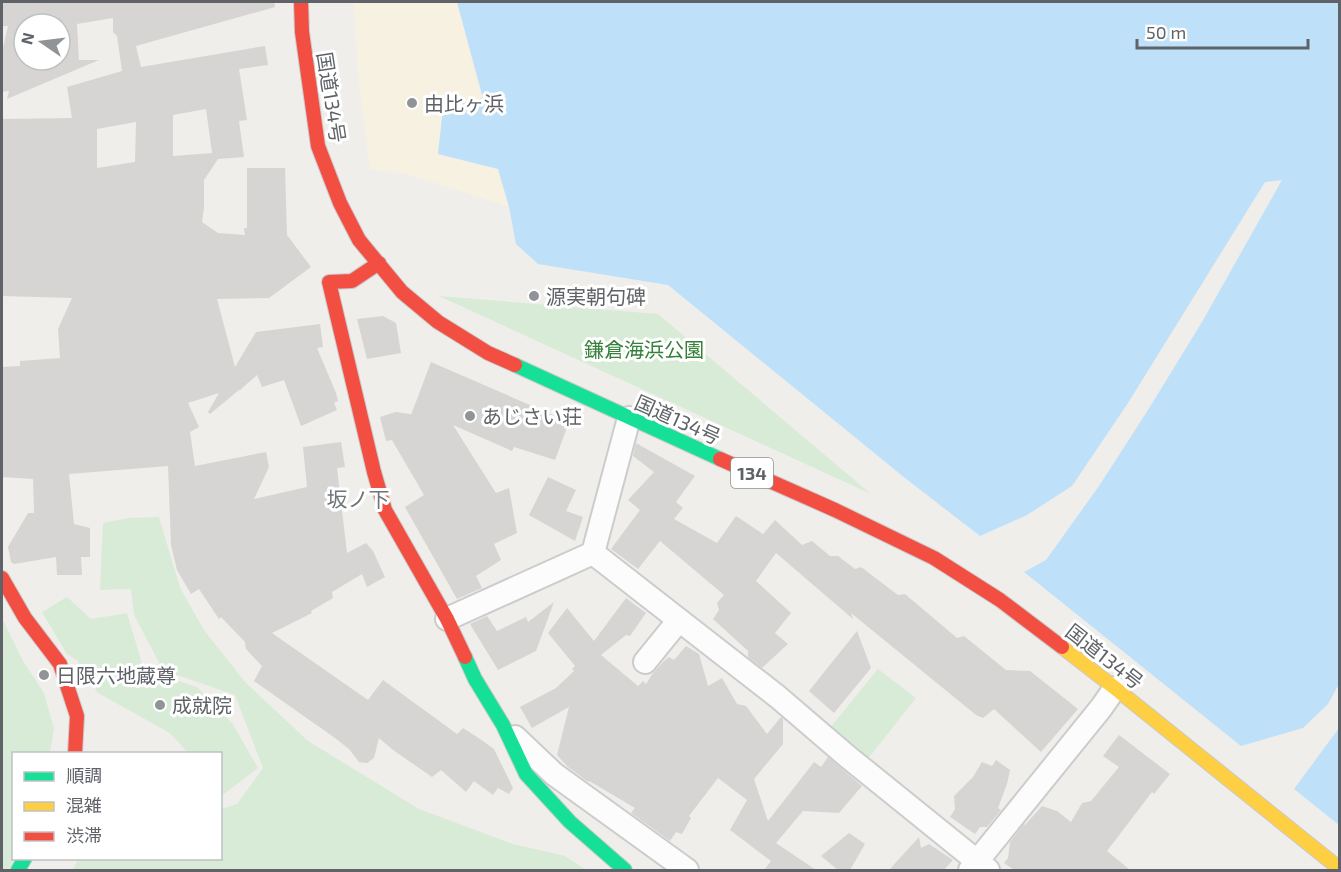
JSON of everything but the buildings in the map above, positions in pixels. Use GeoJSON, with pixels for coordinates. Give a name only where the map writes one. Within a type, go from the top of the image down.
{"type":"FeatureCollection","features":[{"type":"Feature","properties":{"kind":"main road","name":"国道134号"},"geometry":{"type":"LineString","coordinates":[[301,2],[302,32],[318,146],[340,202],[359,240],[402,292],[438,322],[488,353],[836,510],[934,558],[1000,600],[1115,688],[1340,869]]}},
{"type":"Feature","properties":{"kind":"main road"},"geometry":{"type":"LineString","coordinates":[[379,263],[352,281],[329,282],[385,510],[447,619],[475,679],[503,725],[526,774],[570,822],[625,870]]}},
{"type":"Feature","properties":{"kind":"main road"},"geometry":{"type":"LineString","coordinates":[[2,578],[25,618],[60,664],[77,716],[75,752]]}},
{"type":"Feature","properties":{"kind":"street"},"geometry":{"type":"LineString","coordinates":[[593,553],[629,418]]}},
{"type":"Feature","properties":{"kind":"street"},"geometry":{"type":"LineString","coordinates":[[447,619],[593,553]]}},
{"type":"Feature","properties":{"kind":"street"},"geometry":{"type":"LineString","coordinates":[[593,553],[778,697],[978,867],[1115,688]]}},
{"type":"Feature","properties":{"kind":"street"},"geometry":{"type":"LineString","coordinates":[[645,662],[679,620]]}},
{"type":"Feature","properties":{"kind":"street"},"geometry":{"type":"LineString","coordinates":[[503,725],[554,774],[687,870]]}},
{"type":"Feature","properties":{"kind":"green space","name":"鎌倉海浜公園"},"geometry":{"type":"Polygon","coordinates":[[[439,296],[658,314],[871,494],[439,296]]]}},
{"type":"Feature","properties":{"kind":"green space"},"geometry":{"type":"Polygon","coordinates":[[[159,517],[180,588],[204,630],[245,682],[308,741],[419,809],[513,844],[565,856],[586,870],[73,870],[78,860],[222,860],[222,809],[237,804],[263,768],[235,695],[163,670],[134,615],[131,589],[100,590],[103,523],[129,518],[159,517]]]}},
{"type":"Feature","properties":{"kind":"green space","name":"成就院"},"geometry":{"type":"Polygon","coordinates":[[[67,597],[91,619],[127,613],[144,670],[197,687],[232,723],[258,768],[224,794],[222,791],[222,752],[187,752],[170,733],[98,693],[77,660],[67,654],[42,612],[67,597]]]}},
{"type":"Feature","properties":{"kind":"green space"},"geometry":{"type":"Polygon","coordinates":[[[2,618],[23,661],[44,693],[54,729],[50,752],[12,752],[13,860],[9,870],[2,870],[2,618]]]}},
{"type":"Feature","properties":{"kind":"green space"},"geometry":{"type":"Polygon","coordinates":[[[878,669],[916,698],[867,760],[829,729],[878,669]]]}},
{"type":"Feature","properties":{"kind":"sand","name":"由比ヶ浜"},"geometry":{"type":"Polygon","coordinates":[[[353,2],[457,2],[509,207],[407,174],[370,169],[359,87],[353,2]]]}},
{"type":"Feature","properties":{"kind":"water"},"geometry":{"type":"Polygon","coordinates":[[[457,2],[1339,2],[1340,682],[1328,704],[1303,728],[1241,746],[1024,572],[1046,560],[1099,486],[1202,322],[1282,180],[1265,182],[1128,403],[1072,486],[1027,515],[980,536],[905,478],[668,285],[538,264],[516,244],[509,207],[498,169],[438,154],[443,108],[483,98],[457,2]]]}},
{"type":"Feature","properties":{"kind":"water"},"geometry":{"type":"Polygon","coordinates":[[[1339,728],[1339,825],[1294,789],[1339,728]]]}},
{"type":"Feature","properties":{"kind":"traffic: fast"},"geometry":{"type":"LineString","coordinates":[[515,365],[720,459]]}},
{"type":"Feature","properties":{"kind":"traffic: fast"},"geometry":{"type":"LineString","coordinates":[[465,657],[475,679],[503,725],[526,774],[570,822],[625,870]]}},
{"type":"Feature","properties":{"kind":"traffic: fast"},"geometry":{"type":"LineString","coordinates":[[18,870],[24,860]]}},
{"type":"Feature","properties":{"kind":"traffic: slow"},"geometry":{"type":"LineString","coordinates":[[1062,647],[1340,869]]}},
{"type":"Feature","properties":{"kind":"traffic: jam"},"geometry":{"type":"LineString","coordinates":[[301,2],[302,32],[318,146],[340,203],[359,240],[402,292],[438,322],[488,353],[515,365]]}},
{"type":"Feature","properties":{"kind":"traffic: jam"},"geometry":{"type":"LineString","coordinates":[[379,263],[352,281],[329,282],[385,510],[447,619],[465,657]]}},
{"type":"Feature","properties":{"kind":"traffic: jam"},"geometry":{"type":"LineString","coordinates":[[720,459],[835,510],[934,558],[1000,600],[1062,647]]}},
{"type":"Feature","properties":{"kind":"traffic: jam"},"geometry":{"type":"LineString","coordinates":[[2,578],[25,618],[60,664],[77,716],[75,752]]}},
{"type":"Feature","properties":{"kind":"place","name":"由比ヶ浜"},"geometry":{"type":"Point","coordinates":[412,103]}},
{"type":"Feature","properties":{"kind":"place","name":"源実朝句碑"},"geometry":{"type":"Point","coordinates":[534,296]}},
{"type":"Feature","properties":{"kind":"place","name":"あじさい荘"},"geometry":{"type":"Point","coordinates":[470,416]}},
{"type":"Feature","properties":{"kind":"place","name":"日限六地蔵尊"},"geometry":{"type":"Point","coordinates":[44,675]}},
{"type":"Feature","properties":{"kind":"place","name":"成就院"},"geometry":{"type":"Point","coordinates":[160,705]}},
{"type":"Feature","properties":{"kind":"district","name":"坂ノ下"},"geometry":{"type":"Point","coordinates":[358,498]}}]}
